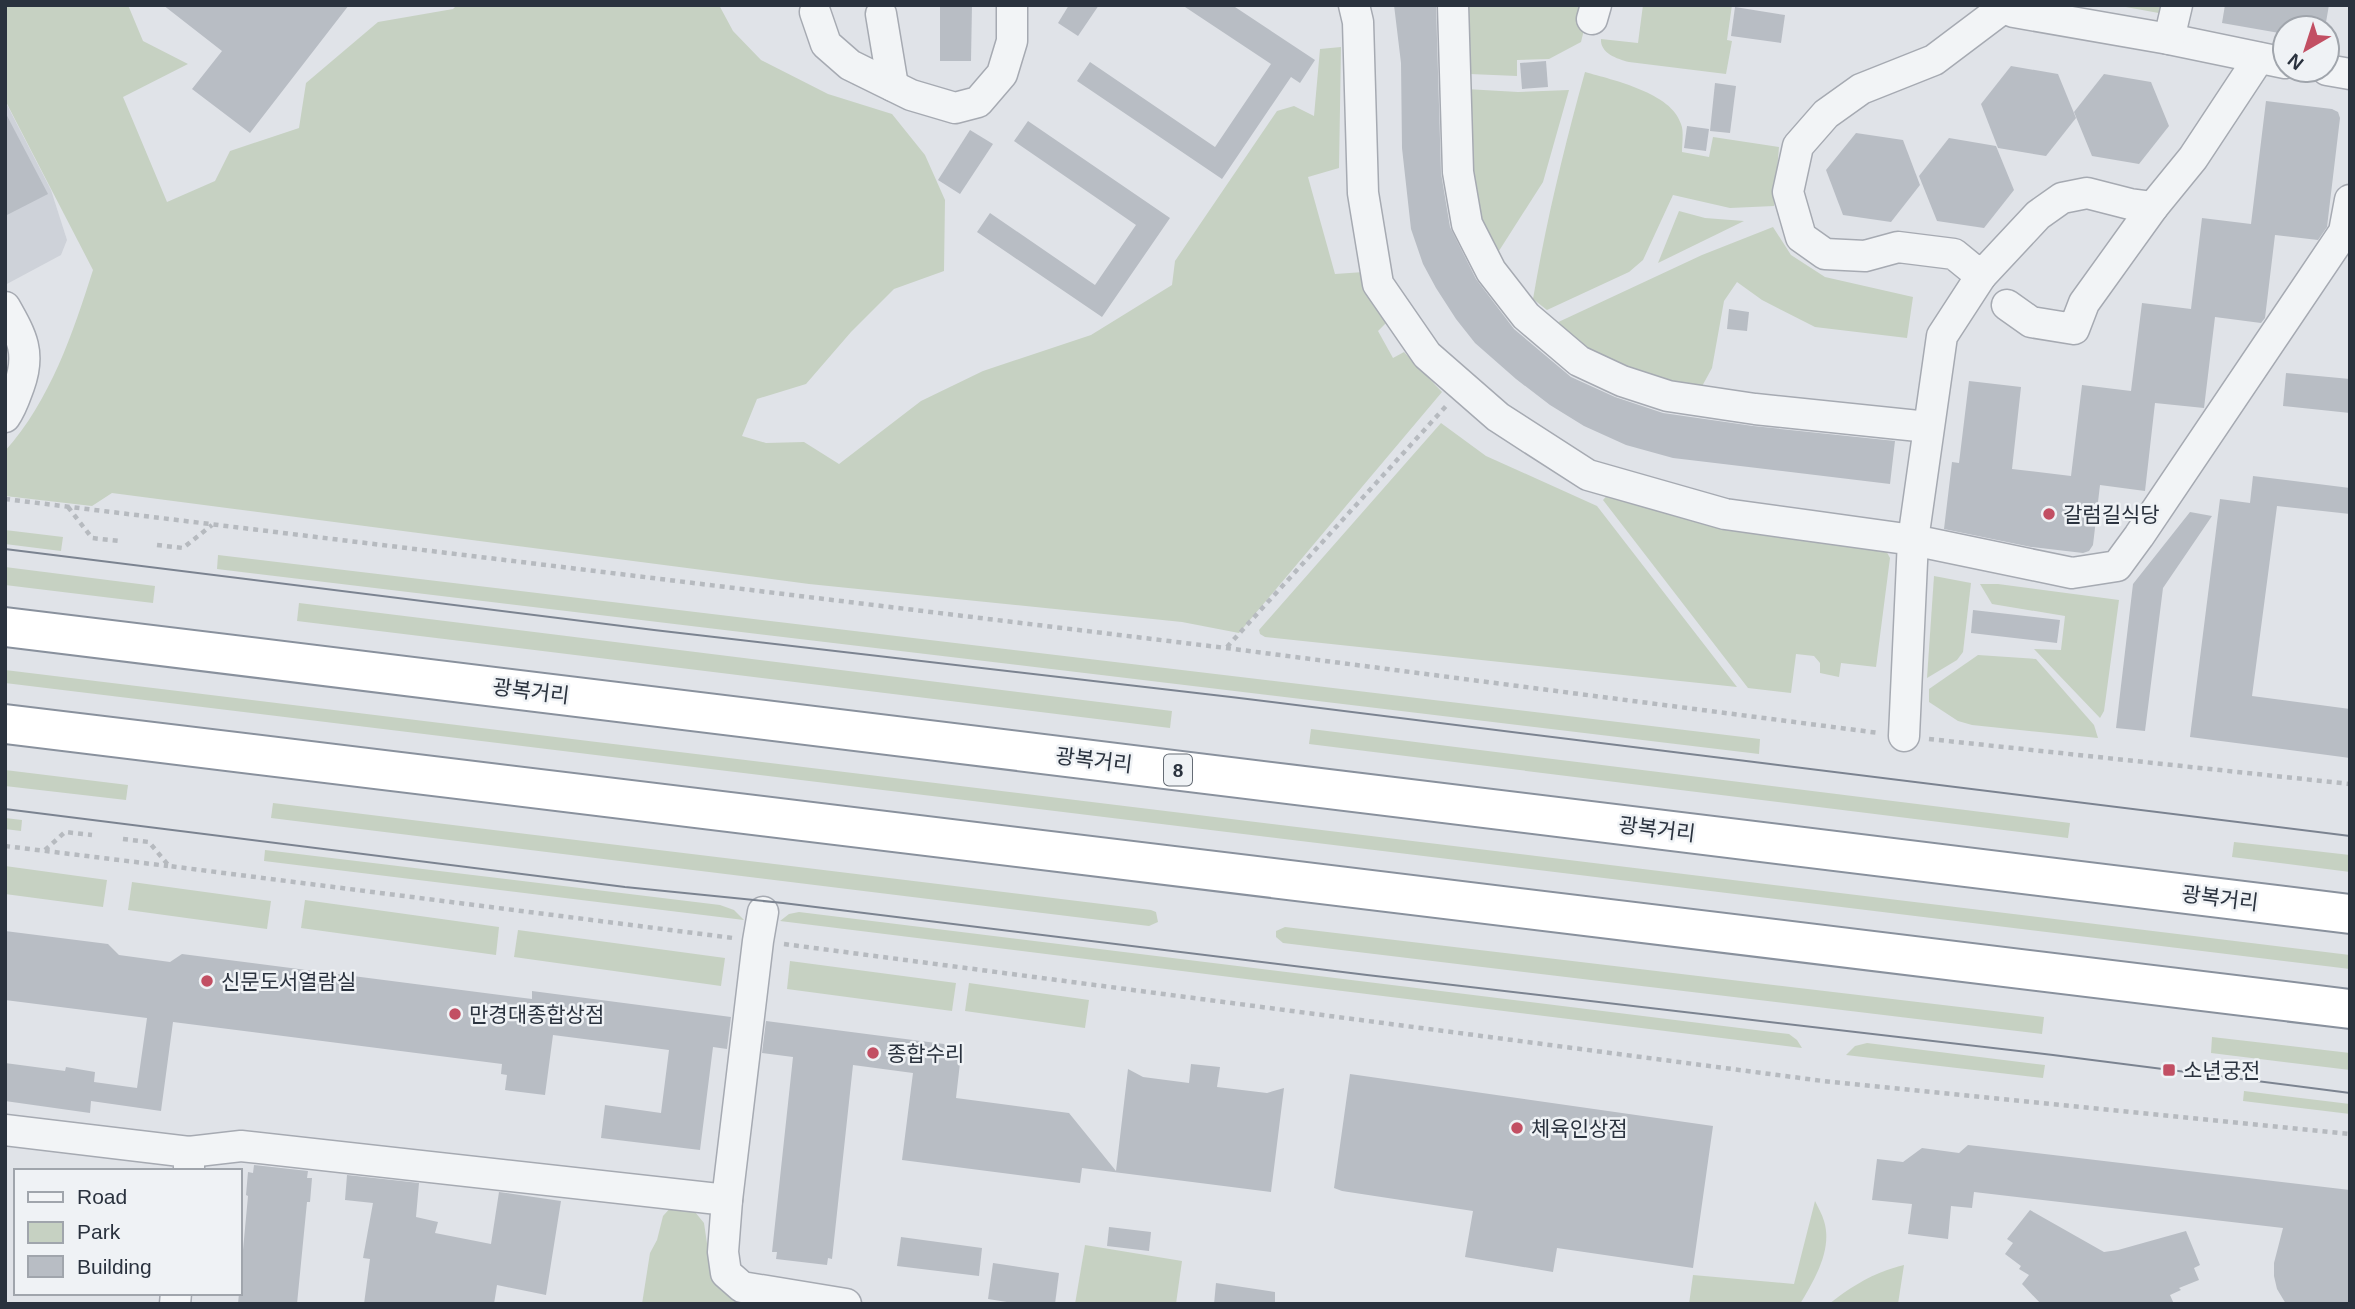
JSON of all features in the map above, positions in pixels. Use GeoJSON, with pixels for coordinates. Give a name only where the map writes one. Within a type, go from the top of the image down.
{"type":"FeatureCollection","features":[{"type":"Feature","properties":{"kind":"highway","name":"광복거리"},"geometry":{"type":"LineString","coordinates":[[5,626],[2350,914]]}},
{"type":"Feature","properties":{"kind":"highway"},"geometry":{"type":"LineString","coordinates":[[5,724],[2350,1009]]}},
{"type":"Feature","properties":{"kind":"street"},"geometry":{"type":"LineString","coordinates":[[816,12],[826,44],[850,65],[911,95],[955,108],[978,102],[1002,74],[1012,41],[1012,5]]}},
{"type":"Feature","properties":{"kind":"street"},"geometry":{"type":"LineString","coordinates":[[1354,5],[1358,22],[1363,193],[1378,284],[1427,355],[1498,417],[1588,475],[1725,514],[1913,540],[2072,573],[2116,566],[2344,232],[2350,200]]}},
{"type":"Feature","properties":{"kind":"street"},"geometry":{"type":"LineString","coordinates":[[1453,5],[1458,172],[1467,224],[1491,271],[1526,316],[1579,361],[1668,396],[1755,409],[1928,427]]}},
{"type":"Feature","properties":{"kind":"street"},"geometry":{"type":"LineString","coordinates":[[2169,39],[2178,5]]}},
{"type":"Feature","properties":{"kind":"street"},"geometry":{"type":"LineString","coordinates":[[1981,276],[1954,254],[1898,247],[1865,256],[1825,254],[1801,237],[1788,192],[1798,146],[1826,114],[1861,89],[1934,60],[2000,6],[2014,12],[2169,39],[2271,61]]}},
{"type":"Feature","properties":{"kind":"street"},"geometry":{"type":"LineString","coordinates":[[881,14],[893,86]]}},
{"type":"Feature","properties":{"kind":"street"},"geometry":{"type":"LineString","coordinates":[[2007,305],[2031,322],[2074,329],[2084,303],[2153,206],[2271,62]]}},
{"type":"Feature","properties":{"kind":"street"},"geometry":{"type":"LineString","coordinates":[[1904,736],[1913,540],[1942,336],[1981,276],[2038,215],[2062,198],[2087,193],[2130,204],[2153,206]]}},
{"type":"Feature","properties":{"kind":"street"},"geometry":{"type":"LineString","coordinates":[[5,307],[24,345],[26,367],[12,407],[5,417]]}},
{"type":"Feature","properties":{"kind":"street"},"geometry":{"type":"LineString","coordinates":[[760,926],[727,1200],[723,1252],[726,1273],[742,1287],[846,1304]]}},
{"type":"Feature","properties":{"kind":"street"},"geometry":{"type":"LineString","coordinates":[[5,1130],[189,1162],[241,1146],[727,1200]]}},
{"type":"Feature","properties":{"kind":"path"},"geometry":{"type":"LineString","coordinates":[[1227,648],[1464,387]]}},
{"type":"Feature","properties":{"kind":"path"},"geometry":{"type":"LineString","coordinates":[[5,499],[1227,648],[1904,736],[2350,784]]}},
{"type":"Feature","properties":{"kind":"path"},"geometry":{"type":"LineString","coordinates":[[67,506],[92,538],[119,541]]}},
{"type":"Feature","properties":{"kind":"path"},"geometry":{"type":"LineString","coordinates":[[156,545],[183,548],[213,524]]}},
{"type":"Feature","properties":{"kind":"path"},"geometry":{"type":"LineString","coordinates":[[44,850],[65,832],[92,835]]}},
{"type":"Feature","properties":{"kind":"path"},"geometry":{"type":"LineString","coordinates":[[123,839],[149,842],[169,866]]}},
{"type":"Feature","properties":{"kind":"path"},"geometry":{"type":"LineString","coordinates":[[5,846],[169,866],[760,926],[1823,1081],[2350,1134]]}},
{"type":"Feature","properties":{"kind":"shaded area"},"geometry":{"type":"Polygon","coordinates":[[[5,101],[51,190],[67,240],[61,255],[5,285],[5,101]]]}},
{"type":"Feature","properties":{"kind":"green space"},"geometry":{"type":"Polygon","coordinates":[[[5,5],[128,5],[143,41],[188,64],[123,97],[167,202],[215,181],[230,151],[299,128],[306,83],[378,22],[453,9],[457,5],[719,5],[733,31],[761,60],[828,94],[892,114],[925,155],[945,200],[944,271],[894,289],[851,332],[806,384],[757,399],[742,436],[766,443],[804,442],[839,464],[921,401],[983,371],[1091,335],[1172,285],[1175,261],[1277,111],[1294,106],[1314,116],[1320,49],[1341,47],[1339,168],[1308,177],[1335,274],[1364,272],[1390,319],[1378,331],[1393,358],[1404,352],[1442,392],[1239,633],[1182,622],[809,584],[112,493],[92,506],[5,496],[5,451],[35,410],[47,388],[68,342],[93,270],[5,100],[5,5]]]}},
{"type":"Feature","properties":{"kind":"green space"},"geometry":{"type":"Polygon","coordinates":[[[1469,5],[1590,5],[1581,42],[1549,59],[1517,60],[1517,76],[1470,74],[1469,5]]]}},
{"type":"Feature","properties":{"kind":"green space"},"geometry":{"type":"Polygon","coordinates":[[[1643,5],[1732,5],[1727,40],[1732,41],[1726,74],[1629,62],[1606,52],[1601,39],[1638,43],[1643,5]]]}},
{"type":"Feature","properties":{"kind":"green space"},"geometry":{"type":"Polygon","coordinates":[[[2115,5],[2165,5],[2164,14],[2115,5]]]}},
{"type":"Feature","properties":{"kind":"green space"},"geometry":{"type":"Polygon","coordinates":[[[1585,72],[1640,89],[1666,104],[1681,124],[1682,152],[1709,157],[1713,137],[1779,147],[1774,206],[1730,208],[1673,195],[1643,260],[1629,272],[1547,310],[1533,299],[1556,185],[1585,72]]]}},
{"type":"Feature","properties":{"kind":"green space"},"geometry":{"type":"Polygon","coordinates":[[[1466,89],[1518,92],[1569,90],[1543,182],[1497,254],[1471,195],[1466,89]]]}},
{"type":"Feature","properties":{"kind":"green space"},"geometry":{"type":"Polygon","coordinates":[[[1679,211],[1705,218],[1744,221],[1658,263],[1679,211]]]}},
{"type":"Feature","properties":{"kind":"green space"},"geometry":{"type":"Polygon","coordinates":[[[1773,227],[1791,255],[1825,277],[1913,297],[1907,338],[1815,327],[1762,300],[1737,282],[1724,301],[1712,368],[1700,390],[1657,381],[1589,352],[1552,325],[1702,255],[1773,227]]]}},
{"type":"Feature","properties":{"kind":"green space"},"geometry":{"type":"Polygon","coordinates":[[[1441,423],[1486,456],[1597,506],[1737,687],[1265,637],[1260,634],[1259,630],[1441,423]]]}},
{"type":"Feature","properties":{"kind":"green space"},"geometry":{"type":"Polygon","coordinates":[[[1610,492],[1882,543],[1890,558],[1876,667],[1841,663],[1839,677],[1820,673],[1820,663],[1814,656],[1796,654],[1791,693],[1748,688],[1603,500],[1610,492]]]}},
{"type":"Feature","properties":{"kind":"green space"},"geometry":{"type":"Polygon","coordinates":[[[5,530],[63,537],[61,551],[5,544],[5,530]]]}},
{"type":"Feature","properties":{"kind":"green space"},"geometry":{"type":"Polygon","coordinates":[[[218,555],[1760,739],[1759,754],[217,569],[218,555]]]}},
{"type":"Feature","properties":{"kind":"green space"},"geometry":{"type":"Polygon","coordinates":[[[5,567],[155,586],[153,603],[5,585],[5,567]]]}},
{"type":"Feature","properties":{"kind":"green space"},"geometry":{"type":"Polygon","coordinates":[[[1934,576],[1971,583],[1963,652],[1957,660],[1927,678],[1934,576]]]}},
{"type":"Feature","properties":{"kind":"green space"},"geometry":{"type":"Polygon","coordinates":[[[1980,584],[2119,600],[2104,711],[2100,718],[2034,649],[2061,650],[2065,616],[1992,604],[1980,584]]]}},
{"type":"Feature","properties":{"kind":"green space"},"geometry":{"type":"Polygon","coordinates":[[[299,603],[1172,711],[1170,728],[297,621],[299,603]]]}},
{"type":"Feature","properties":{"kind":"green space"},"geometry":{"type":"Polygon","coordinates":[[[1978,655],[2036,659],[2094,725],[2098,738],[1972,725],[1958,721],[1929,702],[1929,689],[1978,655]]]}},
{"type":"Feature","properties":{"kind":"green space"},"geometry":{"type":"Polygon","coordinates":[[[5,670],[2350,955],[2350,969],[5,683],[5,670]]]}},
{"type":"Feature","properties":{"kind":"green space"},"geometry":{"type":"Polygon","coordinates":[[[1311,729],[2070,823],[2068,838],[1309,744],[1311,729]]]}},
{"type":"Feature","properties":{"kind":"green space"},"geometry":{"type":"Polygon","coordinates":[[[5,770],[128,785],[126,800],[5,786],[5,770]]]}},
{"type":"Feature","properties":{"kind":"green space"},"geometry":{"type":"Polygon","coordinates":[[[273,803],[1151,910],[1156,912],[1158,922],[1149,926],[271,818],[273,803]]]}},
{"type":"Feature","properties":{"kind":"green space"},"geometry":{"type":"Polygon","coordinates":[[[5,818],[22,820],[21,831],[5,829],[5,818]]]}},
{"type":"Feature","properties":{"kind":"green space"},"geometry":{"type":"Polygon","coordinates":[[[2234,842],[2350,855],[2350,872],[2232,857],[2234,842]]]}},
{"type":"Feature","properties":{"kind":"green space"},"geometry":{"type":"Polygon","coordinates":[[[265,850],[720,905],[734,910],[744,920],[264,861],[265,850]]]}},
{"type":"Feature","properties":{"kind":"green space"},"geometry":{"type":"Polygon","coordinates":[[[5,866],[107,880],[103,907],[5,894],[5,866]]]}},
{"type":"Feature","properties":{"kind":"green space"},"geometry":{"type":"Polygon","coordinates":[[[132,882],[271,901],[267,929],[128,910],[132,882]]]}},
{"type":"Feature","properties":{"kind":"green space"},"geometry":{"type":"Polygon","coordinates":[[[305,900],[499,927],[496,955],[301,928],[305,900]]]}},
{"type":"Feature","properties":{"kind":"green space"},"geometry":{"type":"Polygon","coordinates":[[[799,912],[1789,1034],[1802,1048],[780,921],[789,914],[799,912]]]}},
{"type":"Feature","properties":{"kind":"green space"},"geometry":{"type":"Polygon","coordinates":[[[1285,927],[2044,1017],[2042,1034],[1283,943],[1276,937],[1276,931],[1285,927]]]}},
{"type":"Feature","properties":{"kind":"green space"},"geometry":{"type":"Polygon","coordinates":[[[518,930],[725,958],[721,986],[514,957],[518,930]]]}},
{"type":"Feature","properties":{"kind":"green space"},"geometry":{"type":"Polygon","coordinates":[[[790,961],[956,983],[952,1011],[787,989],[790,961]]]}},
{"type":"Feature","properties":{"kind":"green space"},"geometry":{"type":"Polygon","coordinates":[[[969,983],[1089,1000],[1085,1028],[965,1011],[969,983]]]}},
{"type":"Feature","properties":{"kind":"green space"},"geometry":{"type":"Polygon","coordinates":[[[2212,1037],[2350,1053],[2350,1070],[2211,1053],[2212,1037]]]}},
{"type":"Feature","properties":{"kind":"green space"},"geometry":{"type":"Polygon","coordinates":[[[1867,1043],[2045,1065],[2043,1078],[1846,1055],[1855,1046],[1867,1043]]]}},
{"type":"Feature","properties":{"kind":"green space"},"geometry":{"type":"Polygon","coordinates":[[[2244,1091],[2350,1104],[2350,1114],[2243,1101],[2244,1091]]]}},
{"type":"Feature","properties":{"kind":"green space"},"geometry":{"type":"Polygon","coordinates":[[[1815,1201],[1824,1221],[1826,1243],[1821,1264],[1800,1304],[1689,1304],[1693,1275],[1794,1284],[1815,1201]]]}},
{"type":"Feature","properties":{"kind":"green space"},"geometry":{"type":"Polygon","coordinates":[[[674,1204],[690,1206],[704,1223],[710,1264],[752,1301],[749,1304],[642,1304],[650,1253],[657,1240],[663,1216],[674,1204]]]}},
{"type":"Feature","properties":{"kind":"green space"},"geometry":{"type":"Polygon","coordinates":[[[1085,1245],[1182,1261],[1176,1304],[1075,1304],[1085,1245]]]}},
{"type":"Feature","properties":{"kind":"green space"},"geometry":{"type":"Polygon","coordinates":[[[1904,1265],[1898,1304],[1829,1304],[1865,1280],[1904,1265]]]}},
{"type":"Feature","properties":{"kind":"building"},"geometry":{"type":"Polygon","coordinates":[[[163,5],[349,5],[250,133],[192,89],[222,51],[163,5]]]}},
{"type":"Feature","properties":{"kind":"building"},"geometry":{"type":"Polygon","coordinates":[[[940,5],[972,5],[971,61],[940,61],[940,5]]]}},
{"type":"Feature","properties":{"kind":"building"},"geometry":{"type":"Polygon","coordinates":[[[1069,5],[1099,5],[1078,36],[1058,23],[1069,5]]]}},
{"type":"Feature","properties":{"kind":"building"},"geometry":{"type":"Polygon","coordinates":[[[1182,5],[1232,5],[1315,60],[1300,83],[1291,77],[1222,179],[1077,81],[1090,62],[1215,147],[1271,64],[1182,5]]]}},
{"type":"Feature","properties":{"kind":"building"},"geometry":{"type":"Polygon","coordinates":[[[1394,5],[1436,5],[1441,173],[1450,227],[1476,279],[1514,329],[1571,377],[1615,397],[1663,413],[1753,426],[1895,441],[1890,484],[1673,458],[1626,445],[1584,426],[1550,405],[1475,343],[1436,288],[1423,264],[1411,229],[1402,148],[1401,63],[1394,5]]]}},
{"type":"Feature","properties":{"kind":"building"},"geometry":{"type":"Polygon","coordinates":[[[2225,5],[2329,5],[2327,14],[2271,14],[2271,32],[2222,23],[2225,5]]]}},
{"type":"Feature","properties":{"kind":"building"},"geometry":{"type":"Polygon","coordinates":[[[1735,7],[1785,15],[1781,43],[1731,36],[1735,7]]]}},
{"type":"Feature","properties":{"kind":"building"},"geometry":{"type":"Polygon","coordinates":[[[1546,61],[1548,87],[1522,89],[1520,63],[1546,61]]]}},
{"type":"Feature","properties":{"kind":"building"},"geometry":{"type":"Polygon","coordinates":[[[2011,66],[2058,74],[2076,118],[2046,156],[1998,148],[1981,104],[2011,66]]]}},
{"type":"Feature","properties":{"kind":"building"},"geometry":{"type":"Polygon","coordinates":[[[2104,74],[2151,82],[2169,126],[2139,164],[2092,156],[2074,112],[2104,74]]]}},
{"type":"Feature","properties":{"kind":"building"},"geometry":{"type":"Polygon","coordinates":[[[1715,83],[1736,86],[1730,133],[1710,131],[1715,83]]]}},
{"type":"Feature","properties":{"kind":"building"},"geometry":{"type":"Polygon","coordinates":[[[2266,101],[2338,112],[2340,118],[2327,227],[2318,240],[2275,235],[2265,318],[2261,323],[2215,317],[2204,408],[2155,403],[2145,491],[2100,485],[2093,545],[2089,551],[2083,553],[2031,547],[1944,529],[1952,462],[1959,463],[1969,381],[2021,387],[2012,469],[2071,476],[2082,385],[2131,391],[2142,303],[2191,309],[2202,218],[2251,224],[2266,101]]]}},
{"type":"Feature","properties":{"kind":"building"},"geometry":{"type":"Polygon","coordinates":[[[5,112],[48,194],[5,216],[5,112]]]}},
{"type":"Feature","properties":{"kind":"building"},"geometry":{"type":"Polygon","coordinates":[[[1028,121],[1170,218],[1102,317],[977,232],[990,213],[1095,285],[1136,225],[1014,141],[1028,121]]]}},
{"type":"Feature","properties":{"kind":"building"},"geometry":{"type":"Polygon","coordinates":[[[1687,126],[1709,129],[1706,151],[1684,148],[1687,126]]]}},
{"type":"Feature","properties":{"kind":"building"},"geometry":{"type":"Polygon","coordinates":[[[970,130],[993,144],[960,194],[938,180],[970,130]]]}},
{"type":"Feature","properties":{"kind":"building"},"geometry":{"type":"Polygon","coordinates":[[[1856,133],[1903,140],[1920,185],[1891,222],[1843,215],[1826,170],[1856,133]]]}},
{"type":"Feature","properties":{"kind":"building"},"geometry":{"type":"Polygon","coordinates":[[[1949,138],[1996,146],[2014,190],[1984,228],[1937,221],[1919,176],[1949,138]]]}},
{"type":"Feature","properties":{"kind":"building"},"geometry":{"type":"Polygon","coordinates":[[[1729,309],[1749,312],[1747,331],[1727,329],[1729,309]]]}},
{"type":"Feature","properties":{"kind":"building"},"geometry":{"type":"Polygon","coordinates":[[[2286,373],[2350,379],[2350,413],[2283,406],[2286,373]]]}},
{"type":"Feature","properties":{"kind":"building"},"geometry":{"type":"Polygon","coordinates":[[[2253,476],[2350,488],[2350,514],[2277,506],[2252,696],[2350,709],[2350,758],[2190,737],[2220,499],[2250,503],[2253,476]]]}},
{"type":"Feature","properties":{"kind":"building"},"geometry":{"type":"Polygon","coordinates":[[[2190,512],[2212,516],[2163,588],[2145,731],[2116,728],[2133,584],[2190,512]]]}},
{"type":"Feature","properties":{"kind":"building"},"geometry":{"type":"Polygon","coordinates":[[[1973,610],[2060,620],[2057,643],[1971,633],[1973,610]]]}},
{"type":"Feature","properties":{"kind":"building"},"geometry":{"type":"Polygon","coordinates":[[[5,931],[108,944],[119,955],[170,962],[182,954],[532,999],[532,991],[731,1017],[727,1049],[713,1047],[700,1150],[601,1138],[605,1105],[661,1113],[669,1050],[553,1035],[545,1095],[505,1090],[507,1075],[501,1074],[502,1064],[173,1022],[161,1111],[91,1101],[90,1113],[5,1101],[5,1063],[95,1072],[94,1082],[137,1088],[147,1018],[5,1000],[5,931]]]}},
{"type":"Feature","properties":{"kind":"building"},"geometry":{"type":"Polygon","coordinates":[[[766,1021],[944,1044],[960,1063],[956,1098],[1069,1113],[1116,1171],[1128,1069],[1143,1077],[1189,1083],[1191,1064],[1220,1067],[1217,1087],[1267,1093],[1284,1088],[1271,1192],[1082,1168],[1080,1183],[902,1160],[913,1073],[853,1065],[832,1259],[828,1258],[827,1265],[776,1259],[777,1252],[772,1252],[793,1057],[762,1053],[766,1021]]]}},
{"type":"Feature","properties":{"kind":"building"},"geometry":{"type":"Polygon","coordinates":[[[1350,1074],[1713,1126],[1693,1268],[1557,1248],[1553,1272],[1465,1257],[1473,1211],[1334,1188],[1350,1074]]]}},
{"type":"Feature","properties":{"kind":"building"},"geometry":{"type":"Polygon","coordinates":[[[1968,1145],[2350,1190],[2350,1304],[2286,1304],[2277,1289],[2274,1276],[2274,1263],[2283,1228],[1974,1192],[1972,1208],[1951,1206],[1948,1239],[1908,1234],[1912,1204],[1872,1200],[1877,1159],[1903,1162],[1922,1148],[1959,1153],[1968,1145]]]}},
{"type":"Feature","properties":{"kind":"building"},"geometry":{"type":"Polygon","coordinates":[[[254,1165],[308,1171],[307,1178],[312,1178],[310,1202],[307,1202],[297,1304],[238,1304],[239,1295],[242,1295],[248,1172],[253,1173],[254,1165]]]}},
{"type":"Feature","properties":{"kind":"building"},"geometry":{"type":"Polygon","coordinates":[[[347,1175],[419,1183],[416,1217],[438,1222],[435,1233],[491,1244],[499,1192],[561,1201],[546,1295],[497,1285],[494,1304],[364,1304],[370,1259],[363,1258],[373,1203],[345,1200],[347,1175]]]}},
{"type":"Feature","properties":{"kind":"building"},"geometry":{"type":"Polygon","coordinates":[[[2030,1210],[2104,1252],[2186,1231],[2200,1265],[2194,1268],[2199,1280],[2170,1295],[2174,1304],[2041,1304],[2022,1284],[2029,1275],[2005,1254],[2013,1243],[2007,1239],[2030,1210]]]}},
{"type":"Feature","properties":{"kind":"building"},"geometry":{"type":"Polygon","coordinates":[[[1109,1227],[1151,1232],[1149,1251],[1107,1246],[1109,1227]]]}},
{"type":"Feature","properties":{"kind":"building"},"geometry":{"type":"Polygon","coordinates":[[[901,1237],[982,1248],[979,1276],[897,1266],[901,1237]]]}},
{"type":"Feature","properties":{"kind":"building"},"geometry":{"type":"Polygon","coordinates":[[[993,1263],[1059,1273],[1055,1304],[1020,1304],[988,1299],[993,1263]]]}},
{"type":"Feature","properties":{"kind":"building"},"geometry":{"type":"Polygon","coordinates":[[[1216,1283],[1275,1292],[1275,1304],[1214,1304],[1216,1283]]]}},
{"type":"Feature","properties":{"kind":"tram line"},"geometry":{"type":"LineString","coordinates":[[5,549],[2350,836]]}},
{"type":"Feature","properties":{"kind":"tram line"},"geometry":{"type":"LineString","coordinates":[[5,809],[625,887],[783,903],[2350,1093]]}},
{"type":"Feature","properties":{"kind":"place","name":"갈럼길식당"},"geometry":{"type":"Point","coordinates":[2049,514]}},
{"type":"Feature","properties":{"kind":"place","name":"신문도서열람실"},"geometry":{"type":"Point","coordinates":[207,981]}},
{"type":"Feature","properties":{"kind":"place","name":"만경대종합상점"},"geometry":{"type":"Point","coordinates":[455,1014]}},
{"type":"Feature","properties":{"kind":"place","name":"종합수리"},"geometry":{"type":"Point","coordinates":[873,1053]}},
{"type":"Feature","properties":{"kind":"place","name":"소년궁전"},"geometry":{"type":"Point","coordinates":[2169,1070]}},
{"type":"Feature","properties":{"kind":"place","name":"체육인상점"},"geometry":{"type":"Point","coordinates":[1517,1128]}}]}
